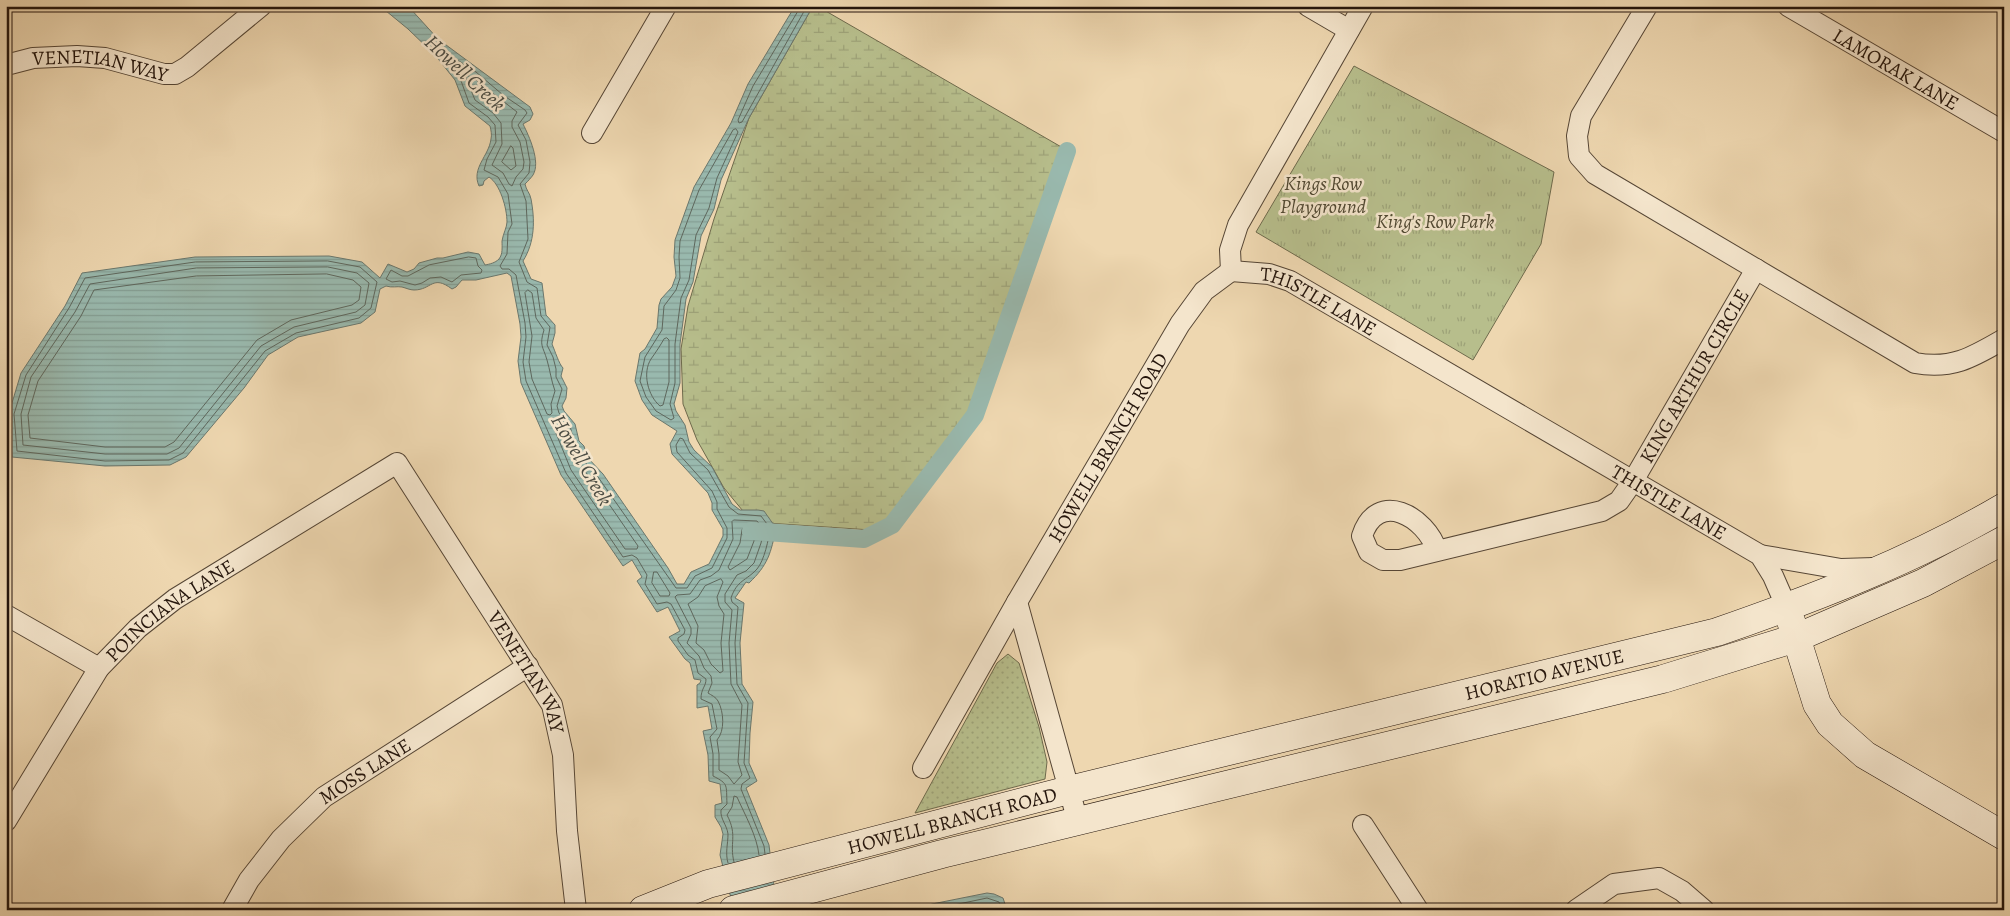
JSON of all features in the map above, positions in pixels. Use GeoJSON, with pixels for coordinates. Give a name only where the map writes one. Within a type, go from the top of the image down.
{"type":"FeatureCollection","features":[{"type":"Feature","properties":{"kind":"main road","name":"HORATIO AVENUE"},"geometry":{"type":"LineString","coordinates":[[1069,790],[1716,632],[1787,608],[1884,567],[1998,511]]}},
{"type":"Feature","properties":{"kind":"main road","name":"HORATIO AVENUE"},"geometry":{"type":"LineString","coordinates":[[1078,822],[1663,679],[1796,638],[1923,584],[2004,539]]}},
{"type":"Feature","properties":{"kind":"main road","name":"THISTLE LANE"},"geometry":{"type":"LineString","coordinates":[[1787,608],[1817,704],[1830,724],[1865,756],[2004,836]]}},
{"type":"Feature","properties":{"kind":"main road"},"geometry":{"type":"LineString","coordinates":[[1428,703],[1436,734]]}},
{"type":"Feature","properties":{"kind":"main road","name":"HOWELL BRANCH ROAD"},"geometry":{"type":"LineString","coordinates":[[643,910],[708,884],[1069,790]]}},
{"type":"Feature","properties":{"kind":"main road","name":"HOWELL BRANCH ROAD"},"geometry":{"type":"LineString","coordinates":[[733,910],[942,854],[1078,822]]}},
{"type":"Feature","properties":{"kind":"street","name":"VENETIAN WAY"},"geometry":{"type":"LineString","coordinates":[[6,65],[33,58],[77,56],[105,58],[164,74],[175,74],[187,67],[261,6]]}},
{"type":"Feature","properties":{"kind":"street"},"geometry":{"type":"LineString","coordinates":[[592,133],[666,6]]}},
{"type":"Feature","properties":{"kind":"street"},"geometry":{"type":"LineString","coordinates":[[1308,6],[1349,30]]}},
{"type":"Feature","properties":{"kind":"street"},"geometry":{"type":"LineString","coordinates":[[1231,271],[1230,250],[1238,225],[1363,6]]}},
{"type":"Feature","properties":{"kind":"street","name":"KING ARTHUR CIRCLE"},"geometry":{"type":"LineString","coordinates":[[1647,6],[1581,116],[1577,136],[1579,156],[1595,174],[1915,363],[1932,366],[1949,365],[1979,354],[2004,339]]}},
{"type":"Feature","properties":{"kind":"street","name":"LAMORAK LANE"},"geometry":{"type":"LineString","coordinates":[[1788,6],[2004,132]]}},
{"type":"Feature","properties":{"kind":"street","name":"KING ARTHUR CIRCLE"},"geometry":{"type":"LineString","coordinates":[[1437,551],[1602,511],[1619,501],[1633,481],[1756,269]]}},
{"type":"Feature","properties":{"kind":"street","name":"THISTLE LANE"},"geometry":{"type":"LineString","coordinates":[[1231,271],[1269,274],[1290,281],[1760,555],[1773,576],[1787,608]]}},
{"type":"Feature","properties":{"kind":"street","name":"HOWELL BRANCH ROAD"},"geometry":{"type":"LineString","coordinates":[[1069,790],[1017,602],[1180,324],[1204,291],[1231,271]]}},
{"type":"Feature","properties":{"kind":"street","name":"VENETIAN WAY"},"geometry":{"type":"LineString","coordinates":[[397,463],[552,705],[563,755],[567,831],[576,910]]}},
{"type":"Feature","properties":{"kind":"street","name":"POINCIANA LANE"},"geometry":{"type":"LineString","coordinates":[[6,821],[99,668],[138,628],[175,599],[397,463]]}},
{"type":"Feature","properties":{"kind":"street"},"geometry":{"type":"LineString","coordinates":[[1998,511],[2004,539]]}},
{"type":"Feature","properties":{"kind":"street"},"geometry":{"type":"LineString","coordinates":[[1760,555],[1841,569],[1884,567]]}},
{"type":"Feature","properties":{"kind":"street"},"geometry":{"type":"LineString","coordinates":[[924,768],[1017,602]]}},
{"type":"Feature","properties":{"kind":"street"},"geometry":{"type":"LineString","coordinates":[[6,615],[99,668]]}},
{"type":"Feature","properties":{"kind":"street","name":"MOSS LANE"},"geometry":{"type":"LineString","coordinates":[[232,910],[248,880],[281,839],[324,797],[528,666]]}},
{"type":"Feature","properties":{"kind":"street"},"geometry":{"type":"LineString","coordinates":[[1069,790],[1078,822]]}},
{"type":"Feature","properties":{"kind":"street"},"geometry":{"type":"LineString","coordinates":[[1363,825],[1418,910]]}},
{"type":"Feature","properties":{"kind":"street"},"geometry":{"type":"LineString","coordinates":[[1576,910],[1614,884],[1659,878],[1682,891],[1704,910]]}},
{"type":"Feature","properties":{"kind":"green space"},"geometry":{"type":"Polygon","coordinates":[[[813,6],[817,6],[1070,152],[976,414],[886,531],[752,522],[724,488],[697,440],[683,404],[681,349],[688,306],[714,219],[749,118],[813,6]]]}},
{"type":"Feature","properties":{"kind":"green space","name":"King's Row Park"},"geometry":{"type":"Polygon","coordinates":[[[1354,66],[1554,172],[1541,244],[1473,360],[1256,232],[1354,66]]]}},
{"type":"Feature","properties":{"kind":"green space"},"geometry":{"type":"Polygon","coordinates":[[[1008,654],[1019,663],[1039,727],[1047,762],[1045,779],[915,813],[997,663],[1008,654]]]}},
{"type":"Feature","properties":{"kind":"water","name":"Howell Creek"},"geometry":{"type":"Polygon","coordinates":[[[380,6],[408,6],[438,39],[530,107],[533,114],[530,120],[523,124],[531,142],[536,163],[533,175],[525,184],[531,199],[533,231],[530,246],[523,261],[531,279],[542,283],[546,315],[555,325],[552,344],[563,368],[561,376],[567,388],[566,398],[562,406],[575,424],[579,441],[584,446],[587,457],[603,474],[677,584],[684,584],[691,572],[709,564],[723,536],[723,529],[712,510],[712,503],[708,493],[672,454],[670,444],[677,431],[652,415],[642,400],[635,381],[640,353],[645,349],[657,328],[661,299],[672,287],[676,276],[675,240],[694,187],[731,123],[748,84],[795,6],[813,6],[749,118],[721,180],[714,209],[701,236],[693,282],[686,299],[680,344],[680,383],[674,404],[685,425],[689,442],[694,450],[712,467],[732,504],[740,510],[764,511],[776,528],[765,564],[749,583],[746,582],[735,598],[744,603],[740,643],[742,684],[753,702],[749,763],[757,781],[746,788],[769,845],[777,910],[734,910],[720,855],[723,834],[715,817],[715,805],[722,803],[720,784],[709,781],[708,755],[703,731],[712,729],[708,706],[697,708],[697,685],[701,680],[694,679],[690,663],[669,637],[680,631],[668,607],[657,612],[637,581],[642,577],[632,560],[623,566],[561,475],[521,383],[518,361],[521,337],[520,324],[511,276],[507,273],[476,280],[462,280],[452,289],[436,283],[412,290],[386,286],[380,289],[375,312],[361,323],[298,337],[268,355],[244,388],[186,457],[170,465],[105,466],[12,457],[9,413],[21,373],[65,306],[82,273],[195,257],[329,256],[362,262],[380,278],[388,264],[407,272],[414,269],[419,263],[468,252],[479,254],[485,265],[499,259],[502,253],[502,241],[507,224],[504,203],[500,191],[493,180],[489,177],[484,181],[483,185],[479,186],[477,180],[477,173],[490,145],[490,126],[465,106],[455,80],[435,55],[380,6]]]}},
{"type":"Feature","properties":{"kind":"water"},"geometry":{"type":"Polygon","coordinates":[[[987,893],[1003,898],[1007,910],[918,910],[932,904],[987,893]]]}},
{"type":"Feature","properties":{"kind":"waterway"},"geometry":{"type":"LineString","coordinates":[[751,531],[864,539],[892,525],[975,415],[1067,151]]}},
{"type":"Feature","properties":{"kind":"park label","name":"Kings Row Playground"},"geometry":{"type":"Point","coordinates":[1323,194]}}]}
